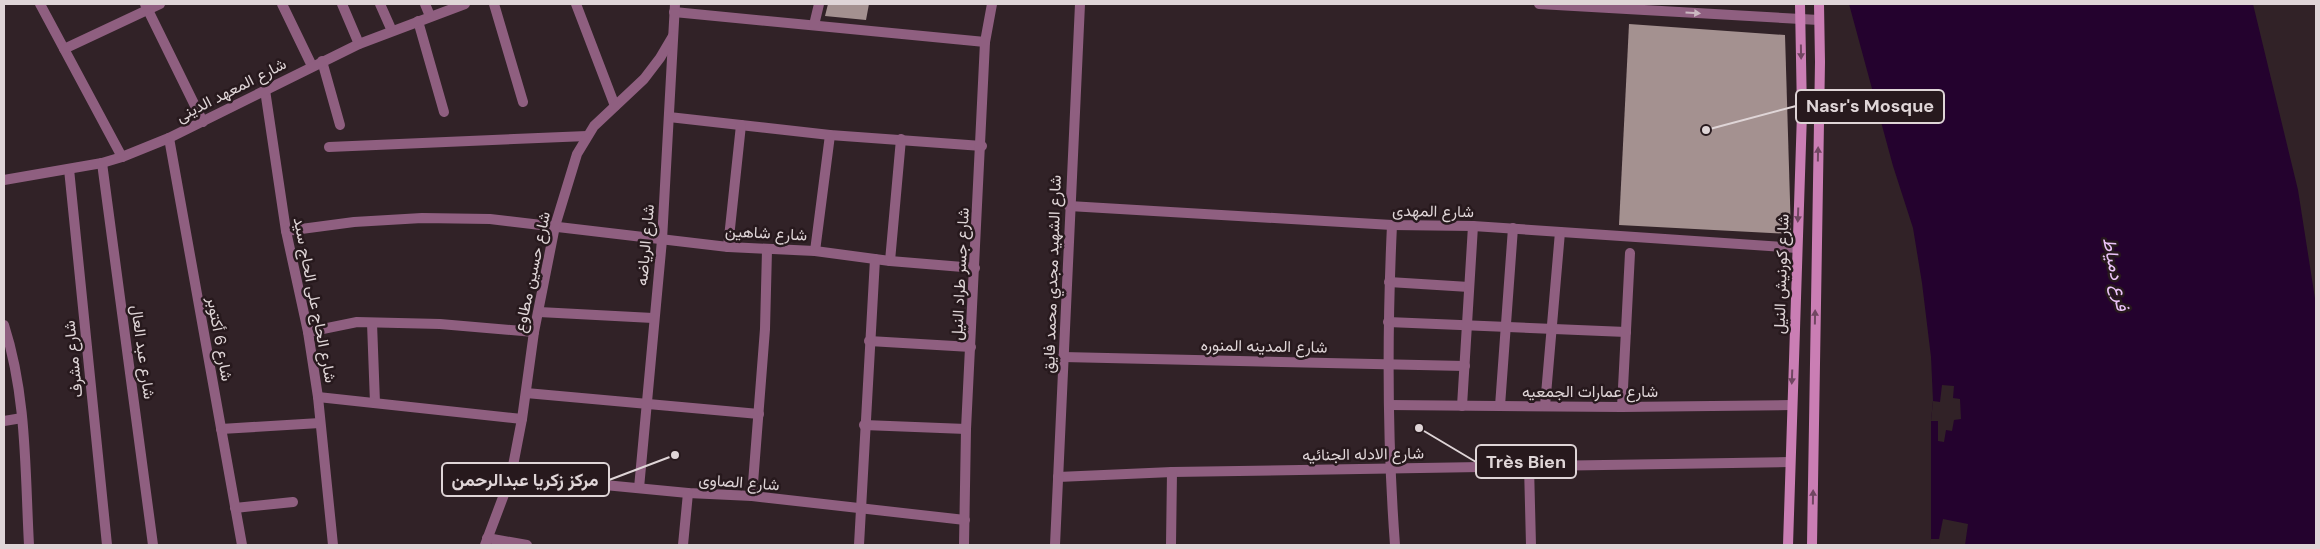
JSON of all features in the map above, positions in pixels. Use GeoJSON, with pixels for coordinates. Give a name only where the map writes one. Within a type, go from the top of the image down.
{"type":"FeatureCollection","features":[{"type":"Feature","properties":{"kind":"main road","name":"شارع كورنيش النيل"},"geometry":{"type":"LineString","coordinates":[[1788,545],[1791,405],[1802,113],[1800,4]]}},
{"type":"Feature","properties":{"kind":"main road","name":"شارع كورنيش النيل"},"geometry":{"type":"LineString","coordinates":[[1812,545],[1820,62],[1819,4]]}},
{"type":"Feature","properties":{"kind":"street"},"geometry":{"type":"LineString","coordinates":[[40,4],[122,157]]}},
{"type":"Feature","properties":{"kind":"street"},"geometry":{"type":"LineString","coordinates":[[64,49],[147,7],[160,4]]}},
{"type":"Feature","properties":{"kind":"street"},"geometry":{"type":"LineString","coordinates":[[282,4],[317,64],[340,125]]}},
{"type":"Feature","properties":{"kind":"street"},"geometry":{"type":"LineString","coordinates":[[342,4],[359,44]]}},
{"type":"Feature","properties":{"kind":"street"},"geometry":{"type":"LineString","coordinates":[[380,4],[392,31]]}},
{"type":"Feature","properties":{"kind":"street"},"geometry":{"type":"LineString","coordinates":[[425,4],[430,16]]}},
{"type":"Feature","properties":{"kind":"street","name":"شارع المعهد الدينى"},"geometry":{"type":"LineString","coordinates":[[4,180],[102,163],[122,157],[204,122],[359,44],[465,4]]}},
{"type":"Feature","properties":{"kind":"street"},"geometry":{"type":"LineString","coordinates":[[494,4],[523,102]]}},
{"type":"Feature","properties":{"kind":"street"},"geometry":{"type":"LineString","coordinates":[[576,4],[615,106]]}},
{"type":"Feature","properties":{"kind":"street"},"geometry":{"type":"LineString","coordinates":[[814,25],[819,4]]}},
{"type":"Feature","properties":{"kind":"street","name":"شارع جسر طراد النيل"},"geometry":{"type":"LineString","coordinates":[[964,545],[966,429],[986,42],[992,4]]}},
{"type":"Feature","properties":{"kind":"street","name":"شارع الشهيد مجدي محمد فايق"},"geometry":{"type":"LineString","coordinates":[[1054,545],[1080,4]]}},
{"type":"Feature","properties":{"kind":"street"},"geometry":{"type":"LineString","coordinates":[[1539,4],[1607,6],[1819,20]]}},
{"type":"Feature","properties":{"kind":"street"},"geometry":{"type":"LineString","coordinates":[[147,7],[204,122]]}},
{"type":"Feature","properties":{"kind":"street"},"geometry":{"type":"LineString","coordinates":[[675,8],[814,25],[986,42]]}},
{"type":"Feature","properties":{"kind":"street","name":"شارع الرياضه"},"geometry":{"type":"LineString","coordinates":[[639,488],[653,318],[662,240],[675,8]]}},
{"type":"Feature","properties":{"kind":"street"},"geometry":{"type":"LineString","coordinates":[[418,21],[444,112]]}},
{"type":"Feature","properties":{"kind":"street","name":"شارع حسين مطاوع"},"geometry":{"type":"LineString","coordinates":[[486,542],[511,476],[526,394],[534,332],[555,226],[577,154],[587,136],[644,79],[660,58],[673,36]]}},
{"type":"Feature","properties":{"kind":"street","name":"شارع الحاج على الحاج سيد"},"geometry":{"type":"LineString","coordinates":[[265,90],[286,231],[308,332],[318,397],[333,545]]}},
{"type":"Feature","properties":{"kind":"street"},"geometry":{"type":"LineString","coordinates":[[669,117],[830,135],[982,146]]}},
{"type":"Feature","properties":{"kind":"street"},"geometry":{"type":"LineString","coordinates":[[728,247],[741,125]]}},
{"type":"Feature","properties":{"kind":"street"},"geometry":{"type":"LineString","coordinates":[[815,251],[830,135]]}},
{"type":"Feature","properties":{"kind":"street"},"geometry":{"type":"LineString","coordinates":[[329,147],[587,136]]}},
{"type":"Feature","properties":{"kind":"street","name":"شارع 6 أكتوبر"},"geometry":{"type":"LineString","coordinates":[[169,138],[242,545]]}},
{"type":"Feature","properties":{"kind":"street"},"geometry":{"type":"LineString","coordinates":[[890,261],[901,139]]}},
{"type":"Feature","properties":{"kind":"street","name":"شارع عبد العال"},"geometry":{"type":"LineString","coordinates":[[102,163],[153,545]]}},
{"type":"Feature","properties":{"kind":"street","name":"شارع مشرف"},"geometry":{"type":"LineString","coordinates":[[69,169],[107,545]]}},
{"type":"Feature","properties":{"kind":"street","name":"شارع المهدى"},"geometry":{"type":"LineString","coordinates":[[1069,206],[1392,225],[1513,228],[1797,248]]}},
{"type":"Feature","properties":{"kind":"street","name":"شارع شاهين"},"geometry":{"type":"LineString","coordinates":[[286,231],[354,222],[422,218],[490,219],[728,247],[815,251],[890,261],[975,268]]}},
{"type":"Feature","properties":{"kind":"street"},"geometry":{"type":"LineString","coordinates":[[1392,225],[1388,364],[1390,469],[1396,545]]}},
{"type":"Feature","properties":{"kind":"street"},"geometry":{"type":"LineString","coordinates":[[1462,406],[1473,226]]}},
{"type":"Feature","properties":{"kind":"street"},"geometry":{"type":"LineString","coordinates":[[1500,406],[1513,228]]}},
{"type":"Feature","properties":{"kind":"street"},"geometry":{"type":"LineString","coordinates":[[1545,406],[1560,232]]}},
{"type":"Feature","properties":{"kind":"street"},"geometry":{"type":"LineString","coordinates":[[752,496],[765,329],[767,250]]}},
{"type":"Feature","properties":{"kind":"street"},"geometry":{"type":"LineString","coordinates":[[1622,407],[1630,253]]}},
{"type":"Feature","properties":{"kind":"street"},"geometry":{"type":"LineString","coordinates":[[859,545],[874,259]]}},
{"type":"Feature","properties":{"kind":"street"},"geometry":{"type":"LineString","coordinates":[[1389,282],[1469,287]]}},
{"type":"Feature","properties":{"kind":"street"},"geometry":{"type":"LineString","coordinates":[[539,312],[653,318]]}},
{"type":"Feature","properties":{"kind":"street"},"geometry":{"type":"LineString","coordinates":[[308,332],[357,322],[440,324],[534,332]]}},
{"type":"Feature","properties":{"kind":"street"},"geometry":{"type":"LineString","coordinates":[[1388,322],[1626,332]]}},
{"type":"Feature","properties":{"kind":"street"},"geometry":{"type":"LineString","coordinates":[[372,323],[374,403]]}},
{"type":"Feature","properties":{"kind":"street"},"geometry":{"type":"LineString","coordinates":[[4,325],[15,367],[22,418],[29,545]]}},
{"type":"Feature","properties":{"kind":"street"},"geometry":{"type":"LineString","coordinates":[[869,342],[971,347]]}},
{"type":"Feature","properties":{"kind":"street","name":"شارع المدينه المنوره"},"geometry":{"type":"LineString","coordinates":[[1063,357],[1465,366]]}},
{"type":"Feature","properties":{"kind":"street"},"geometry":{"type":"LineString","coordinates":[[526,394],[759,414]]}},
{"type":"Feature","properties":{"kind":"street"},"geometry":{"type":"LineString","coordinates":[[318,397],[522,419]]}},
{"type":"Feature","properties":{"kind":"street","name":"شارع عمارات الجمعيه"},"geometry":{"type":"LineString","coordinates":[[1389,404],[1622,407],[1791,405]]}},
{"type":"Feature","properties":{"kind":"street"},"geometry":{"type":"LineString","coordinates":[[4,421],[22,418]]}},
{"type":"Feature","properties":{"kind":"street"},"geometry":{"type":"LineString","coordinates":[[221,429],[320,423]]}},
{"type":"Feature","properties":{"kind":"street"},"geometry":{"type":"LineString","coordinates":[[864,425],[966,429]]}},
{"type":"Feature","properties":{"kind":"street","name":"شارع الادله الجنائيه"},"geometry":{"type":"LineString","coordinates":[[1058,477],[1172,472],[1790,462]]}},
{"type":"Feature","properties":{"kind":"street"},"geometry":{"type":"LineString","coordinates":[[1529,466],[1531,545]]}},
{"type":"Feature","properties":{"kind":"street"},"geometry":{"type":"LineString","coordinates":[[1171,545],[1172,472]]}},
{"type":"Feature","properties":{"kind":"street","name":"شارع الصاوى"},"geometry":{"type":"LineString","coordinates":[[511,476],[688,493],[752,496],[862,510],[965,520]]}},
{"type":"Feature","properties":{"kind":"street"},"geometry":{"type":"LineString","coordinates":[[683,545],[688,493]]}},
{"type":"Feature","properties":{"kind":"street"},"geometry":{"type":"LineString","coordinates":[[235,508],[294,502]]}},
{"type":"Feature","properties":{"kind":"street"},"geometry":{"type":"LineString","coordinates":[[486,542],[527,545]]}},
{"type":"Feature","properties":{"kind":"water","name":"فرع دمياط"},"geometry":{"type":"Polygon","coordinates":[[[1849,4],[2253,4],[2298,190],[2316,305],[2316,545],[1931,545],[1931,421],[1933,401],[1931,357],[1922,283],[1913,228],[1893,166],[1849,4]]]}},
{"type":"Feature","properties":{"kind":"pier"},"geometry":{"type":"Polygon","coordinates":[[[1942,385],[1954,386],[1953,398],[1960,399],[1961,419],[1954,420],[1952,431],[1946,430],[1944,442],[1938,441],[1938,421],[1931,421],[1933,401],[1940,402],[1942,385]]]}},
{"type":"Feature","properties":{"kind":"pier"},"geometry":{"type":"Polygon","coordinates":[[[1943,519],[1968,524],[1965,545],[1931,544],[1930,539],[1939,539],[1943,519]]]}},
{"type":"Feature","properties":{"kind":"building"},"geometry":{"type":"Polygon","coordinates":[[[828,4],[869,4],[866,20],[825,16],[828,4]]]}},
{"type":"Feature","properties":{"kind":"building"},"geometry":{"type":"Polygon","coordinates":[[[1629,24],[1785,35],[1791,234],[1619,225],[1629,24]]]}},
{"type":"Feature","properties":{"kind":"place","name":"Nasr's Mosque"},"geometry":{"type":"Point","coordinates":[1706,130]}},
{"type":"Feature","properties":{"kind":"place","name":"Très Bien"},"geometry":{"type":"Point","coordinates":[1419,428]}},
{"type":"Feature","properties":{"kind":"place","name":"مركز زكريا عبدالرحمن"},"geometry":{"type":"Point","coordinates":[675,455]}}]}
